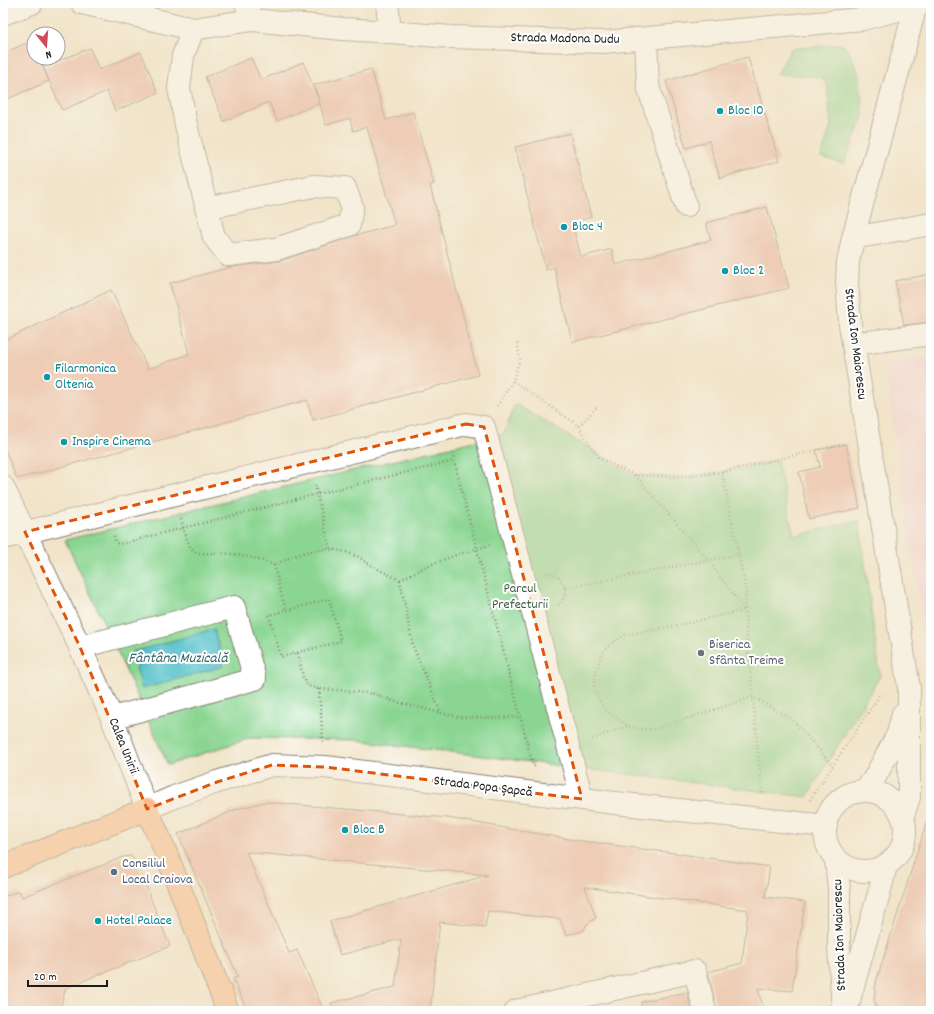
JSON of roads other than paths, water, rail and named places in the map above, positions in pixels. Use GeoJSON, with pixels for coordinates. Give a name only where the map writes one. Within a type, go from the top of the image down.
{"type":"FeatureCollection","features":[{"type":"Feature","properties":{"kind":"main road"},"geometry":{"type":"LineString","coordinates":[[3,867],[147,809]]}},
{"type":"Feature","properties":{"kind":"main road","name":"Calea Unirii"},"geometry":{"type":"LineString","coordinates":[[147,809],[166,853],[228,1011]]}},
{"type":"Feature","properties":{"kind":"street"},"geometry":{"type":"LineString","coordinates":[[3,14],[32,3]]}},
{"type":"Feature","properties":{"kind":"street"},"geometry":{"type":"LineString","coordinates":[[82,3],[193,29],[182,56],[179,88],[186,125],[206,208],[214,237],[228,255],[276,249],[349,225],[352,207],[345,188],[314,186],[206,208]]}},
{"type":"Feature","properties":{"kind":"street"},"geometry":{"type":"LineString","coordinates":[[387,3],[390,32]]}},
{"type":"Feature","properties":{"kind":"street","name":"Strada Madona Dudu"},"geometry":{"type":"LineString","coordinates":[[193,29],[249,12],[343,29],[451,37],[603,42],[863,19],[920,4]]}},
{"type":"Feature","properties":{"kind":"street","name":"Strada Ion Maiorescu"},"geometry":{"type":"LineString","coordinates":[[903,816],[909,797],[908,682],[853,344],[847,282],[848,262],[853,238],[920,4]]}},
{"type":"Feature","properties":{"kind":"street"},"geometry":{"type":"LineString","coordinates":[[646,38],[648,86],[686,206]]}},
{"type":"Feature","properties":{"kind":"street"},"geometry":{"type":"LineString","coordinates":[[853,238],[931,224]]}},
{"type":"Feature","properties":{"kind":"street"},"geometry":{"type":"LineString","coordinates":[[853,344],[931,334]]}},
{"type":"Feature","properties":{"kind":"street"},"geometry":{"type":"LineString","coordinates":[[3,538],[466,424],[484,427],[582,799]]}},
{"type":"Feature","properties":{"kind":"street","name":"Calea Unirii"},"geometry":{"type":"LineString","coordinates":[[3,487],[80,647],[112,718],[147,809]]}},
{"type":"Feature","properties":{"kind":"street"},"geometry":{"type":"LineString","coordinates":[[80,647],[234,607],[255,679],[112,718]]}},
{"type":"Feature","properties":{"kind":"street","name":"Strada Ion Maiorescu"},"geometry":{"type":"LineString","coordinates":[[864,791],[874,779],[898,734],[908,682]]}},
{"type":"Feature","properties":{"kind":"street","name":"Strada Popa Șapcă"},"geometry":{"type":"LineString","coordinates":[[147,809],[174,797],[216,782],[272,765],[325,768],[615,803],[826,826]]}},
{"type":"Feature","properties":{"kind":"street"},"geometry":{"type":"LineString","coordinates":[[864,791],[876,792],[887,797],[896,805],[903,816],[906,834],[899,852],[886,866],[873,870],[860,871],[847,867],[836,858],[830,849],[826,838],[826,826],[830,813],[838,802],[850,794],[864,791]]}},
{"type":"Feature","properties":{"kind":"street","name":"Strada Ion Maiorescu"},"geometry":{"type":"LineString","coordinates":[[836,858],[839,890],[839,947],[843,1011]]}},
{"type":"Feature","properties":{"kind":"street","name":"Strada Ion Maiorescu"},"geometry":{"type":"LineString","coordinates":[[846,1011],[886,866]]}},
{"type":"Feature","properties":{"kind":"street"},"geometry":{"type":"LineString","coordinates":[[516,1011],[695,971],[705,1011]]}},
{"type":"Feature","properties":{"kind":"water","name":"Fântâna Muzicală"},"geometry":{"type":"Polygon","coordinates":[[[214,629],[224,666],[142,689],[132,652],[214,629]]]}},
{"type":"Feature","properties":{"kind":"place","name":"Bloc 10"},"geometry":{"type":"Point","coordinates":[720,111]}},
{"type":"Feature","properties":{"kind":"place","name":"Bloc 4"},"geometry":{"type":"Point","coordinates":[564,227]}},
{"type":"Feature","properties":{"kind":"place","name":"Bloc 2"},"geometry":{"type":"Point","coordinates":[725,271]}},
{"type":"Feature","properties":{"kind":"place","name":"Filarmonica Oltenia"},"geometry":{"type":"Point","coordinates":[47,377]}},
{"type":"Feature","properties":{"kind":"place","name":"Inspire Cinema"},"geometry":{"type":"Point","coordinates":[64,442]}},
{"type":"Feature","properties":{"kind":"place","name":"Biserica Sfânta Treime"},"geometry":{"type":"Point","coordinates":[701,653]}},
{"type":"Feature","properties":{"kind":"place","name":"Bloc B"},"geometry":{"type":"Point","coordinates":[345,830]}},
{"type":"Feature","properties":{"kind":"place","name":"Consiliul Local Craiova"},"geometry":{"type":"Point","coordinates":[114,872]}},
{"type":"Feature","properties":{"kind":"place","name":"Hotel Palace"},"geometry":{"type":"Point","coordinates":[98,921]}},
{"type":"Feature","properties":{"kind":"park label","name":"Parcul Prefecturii"},"geometry":{"type":"Point","coordinates":[520,598]}}]}
